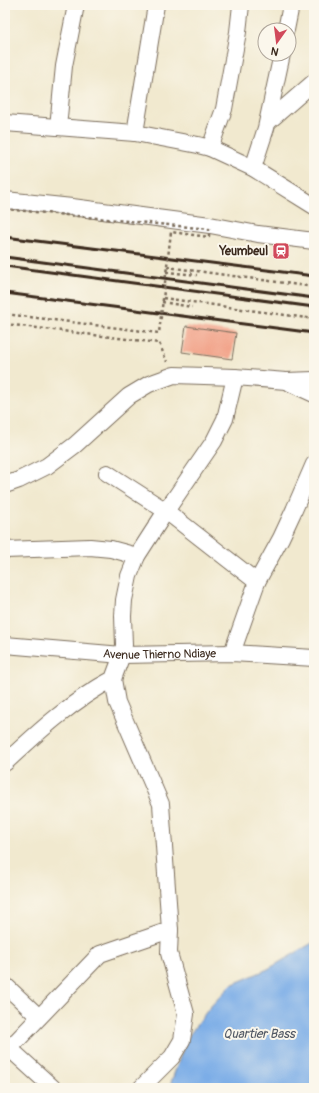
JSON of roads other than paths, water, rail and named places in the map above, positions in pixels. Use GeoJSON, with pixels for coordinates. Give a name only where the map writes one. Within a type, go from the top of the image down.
{"type":"FeatureCollection","features":[{"type":"Feature","properties":{"kind":"street"},"geometry":{"type":"LineString","coordinates":[[58,127],[64,66],[76,5]]}},
{"type":"Feature","properties":{"kind":"street"},"geometry":{"type":"LineString","coordinates":[[135,133],[156,5]]}},
{"type":"Feature","properties":{"kind":"street"},"geometry":{"type":"LineString","coordinates":[[210,148],[224,109],[238,32],[241,5]]}},
{"type":"Feature","properties":{"kind":"street"},"geometry":{"type":"LineString","coordinates":[[288,22],[291,5]]}},
{"type":"Feature","properties":{"kind":"street"},"geometry":{"type":"LineString","coordinates":[[253,168],[268,122],[280,62]]}},
{"type":"Feature","properties":{"kind":"street"},"geometry":{"type":"LineString","coordinates":[[268,122],[314,82]]}},
{"type":"Feature","properties":{"kind":"street"},"geometry":{"type":"LineString","coordinates":[[5,123],[135,133],[210,148],[253,168],[314,206]]}},
{"type":"Feature","properties":{"kind":"street"},"geometry":{"type":"LineString","coordinates":[[5,200],[210,224],[258,234],[314,241]]}},
{"type":"Feature","properties":{"kind":"street"},"geometry":{"type":"LineString","coordinates":[[5,485],[19,480],[47,466],[75,445],[129,396],[150,384],[174,375],[235,377],[286,381],[314,380]]}},
{"type":"Feature","properties":{"kind":"street"},"geometry":{"type":"LineString","coordinates":[[141,1088],[172,1057],[182,1040],[186,1014],[169,953],[170,930],[161,804],[117,702],[114,679],[124,645],[124,600],[129,576],[137,556],[166,510],[214,441],[225,419],[235,377]]}},
{"type":"Feature","properties":{"kind":"street"},"geometry":{"type":"LineString","coordinates":[[286,381],[314,394]]}},
{"type":"Feature","properties":{"kind":"street"},"geometry":{"type":"LineString","coordinates":[[232,653],[257,582],[284,531],[314,464]]}},
{"type":"Feature","properties":{"kind":"street"},"geometry":{"type":"LineString","coordinates":[[107,473],[166,510],[257,582]]}},
{"type":"Feature","properties":{"kind":"street"},"geometry":{"type":"LineString","coordinates":[[5,550],[90,547],[111,549],[137,556]]}},
{"type":"Feature","properties":{"kind":"street","name":"Avenue Thierno Ndiaye"},"geometry":{"type":"LineString","coordinates":[[5,644],[122,656],[232,653],[314,658]]}},
{"type":"Feature","properties":{"kind":"street"},"geometry":{"type":"LineString","coordinates":[[5,763],[79,700],[98,687],[114,679]]}},
{"type":"Feature","properties":{"kind":"street"},"geometry":{"type":"LineString","coordinates":[[53,1088],[7,1050],[100,954],[170,930]]}},
{"type":"Feature","properties":{"kind":"street"},"geometry":{"type":"LineString","coordinates":[[5,985],[39,1017]]}},
{"type":"Feature","properties":{"kind":"water","name":"Quartier Bass"},"geometry":{"type":"Polygon","coordinates":[[[314,942],[314,1088],[169,1088],[187,1038],[210,1007],[231,985],[268,969],[314,942]]]}},
{"type":"Feature","properties":{"kind":"railway"},"geometry":{"type":"LineString","coordinates":[[5,237],[314,276]]}},
{"type":"Feature","properties":{"kind":"railway"},"geometry":{"type":"LineString","coordinates":[[5,257],[314,298]]}},
{"type":"Feature","properties":{"kind":"railway"},"geometry":{"type":"LineString","coordinates":[[5,266],[314,307]]}},
{"type":"Feature","properties":{"kind":"railway"},"geometry":{"type":"LineString","coordinates":[[5,293],[314,333]]}},
{"type":"Feature","properties":{"kind":"place","name":"Yeumbeul"},"geometry":{"type":"Point","coordinates":[281,251]}}]}
